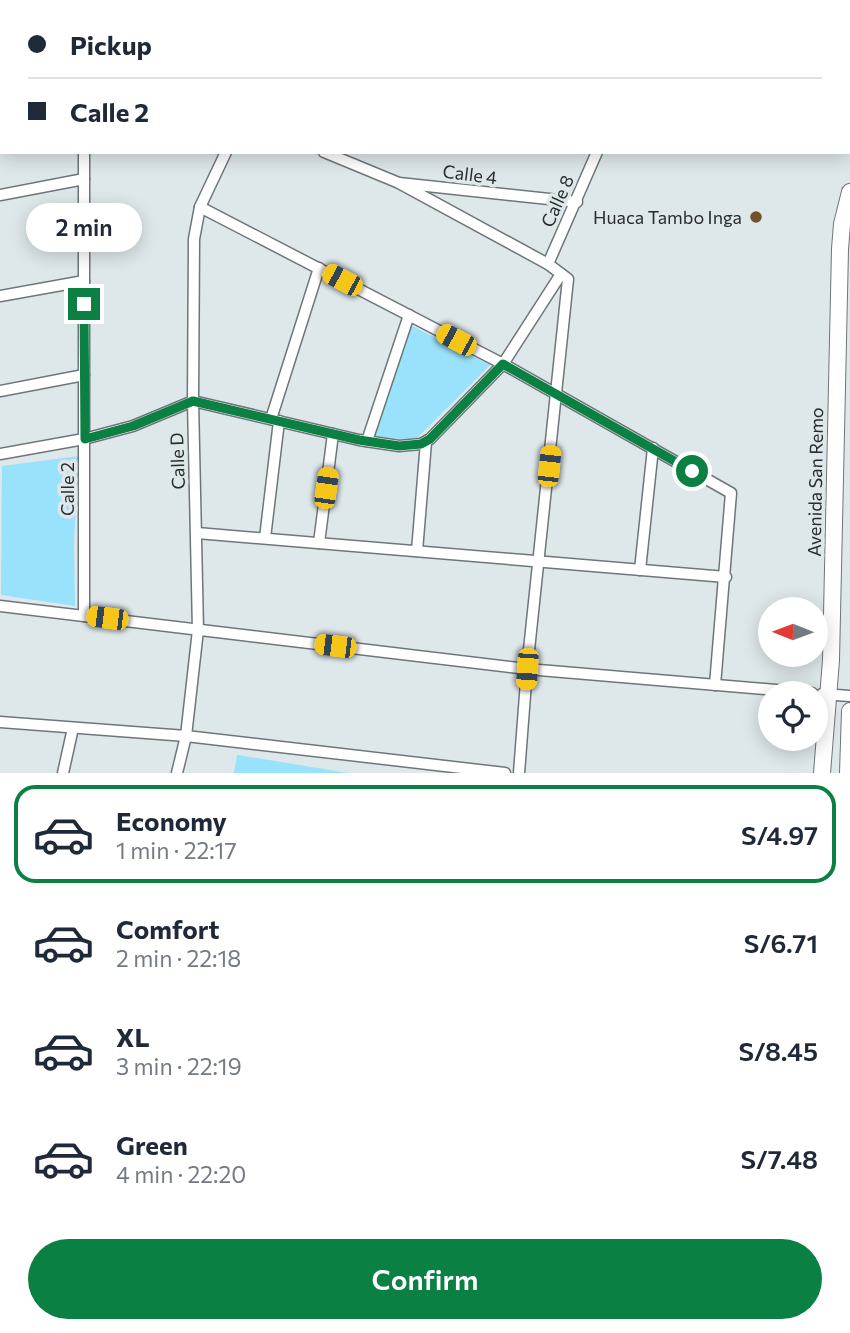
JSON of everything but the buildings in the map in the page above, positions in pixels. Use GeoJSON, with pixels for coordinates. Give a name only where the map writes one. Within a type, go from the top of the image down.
{"type":"FeatureCollection","features":[{"type":"Feature","properties":{"kind":"main road","name":"Avenida San Remo"},"geometry":{"type":"LineString","coordinates":[[820,681],[840,249],[842,223],[850,192]]}},
{"type":"Feature","properties":{"kind":"main road"},"geometry":{"type":"LineString","coordinates":[[848,773],[850,711]]}},
{"type":"Feature","properties":{"kind":"main road","name":"Avenida San Remo"},"geometry":{"type":"LineString","coordinates":[[821,751],[822,773]]}},
{"type":"Feature","properties":{"kind":"street","name":"Calle 2"},"geometry":{"type":"LineString","coordinates":[[84,154],[84,616]]}},
{"type":"Feature","properties":{"kind":"street","name":"Calle D"},"geometry":{"type":"LineString","coordinates":[[177,773],[186,736],[198,630],[193,401],[194,239],[200,207],[225,154]]}},
{"type":"Feature","properties":{"kind":"street","name":"Calle 4"},"geometry":{"type":"LineString","coordinates":[[329,154],[399,183],[577,202]]}},
{"type":"Feature","properties":{"kind":"street","name":"Calle 8"},"geometry":{"type":"LineString","coordinates":[[548,264],[596,154]]}},
{"type":"Feature","properties":{"kind":"street"},"geometry":{"type":"LineString","coordinates":[[0,195],[84,178]]}},
{"type":"Feature","properties":{"kind":"street"},"geometry":{"type":"LineString","coordinates":[[399,183],[548,264],[568,279],[527,669],[519,773]]}},
{"type":"Feature","properties":{"kind":"street"},"geometry":{"type":"LineString","coordinates":[[200,207],[503,364],[731,493],[715,685]]}},
{"type":"Feature","properties":{"kind":"street"},"geometry":{"type":"LineString","coordinates":[[265,538],[275,420],[319,268]]}},
{"type":"Feature","properties":{"kind":"street"},"geometry":{"type":"LineString","coordinates":[[0,454],[85,439],[133,426],[193,401],[367,442],[399,446],[426,442],[503,364],[561,274]]}},
{"type":"Feature","properties":{"kind":"street"},"geometry":{"type":"LineString","coordinates":[[0,296],[84,281]]}},
{"type":"Feature","properties":{"kind":"street"},"geometry":{"type":"LineString","coordinates":[[367,442],[409,315]]}},
{"type":"Feature","properties":{"kind":"street"},"geometry":{"type":"LineString","coordinates":[[0,391],[84,375]]}},
{"type":"Feature","properties":{"kind":"street"},"geometry":{"type":"LineString","coordinates":[[319,543],[333,434]]}},
{"type":"Feature","properties":{"kind":"street"},"geometry":{"type":"LineString","coordinates":[[417,551],[426,442]]}},
{"type":"Feature","properties":{"kind":"street"},"geometry":{"type":"LineString","coordinates":[[640,570],[653,449]]}},
{"type":"Feature","properties":{"kind":"street"},"geometry":{"type":"LineString","coordinates":[[197,533],[726,578]]}},
{"type":"Feature","properties":{"kind":"street"},"geometry":{"type":"LineString","coordinates":[[0,606],[527,669],[758,689]]}},
{"type":"Feature","properties":{"kind":"street"},"geometry":{"type":"LineString","coordinates":[[828,695],[850,696]]}},
{"type":"Feature","properties":{"kind":"street"},"geometry":{"type":"LineString","coordinates":[[0,722],[186,736],[409,767],[505,773]]}},
{"type":"Feature","properties":{"kind":"street"},"geometry":{"type":"LineString","coordinates":[[63,773],[73,728]]}},
{"type":"Feature","properties":{"kind":"shaded area"},"geometry":{"type":"Polygon","coordinates":[[[410,325],[490,365],[417,438],[373,436],[410,325]]]}},
{"type":"Feature","properties":{"kind":"shaded area"},"geometry":{"type":"Polygon","coordinates":[[[79,456],[74,542],[75,606],[1,595],[2,466],[79,456]]]}},
{"type":"Feature","properties":{"kind":"shaded area"},"geometry":{"type":"Polygon","coordinates":[[[238,755],[348,773],[234,773],[238,755]]]}},
{"type":"Feature","properties":{"kind":"place","name":"Huaca Tambo Inga"},"geometry":{"type":"Point","coordinates":[756,217]}},
{"type":"Feature","properties":{"kind":"route"},"geometry":{"type":"LineString","coordinates":[[84,304],[85,439],[133,426],[193,401],[359,440],[399,446],[421,444],[430,439],[503,364],[692,471]]}}]}
